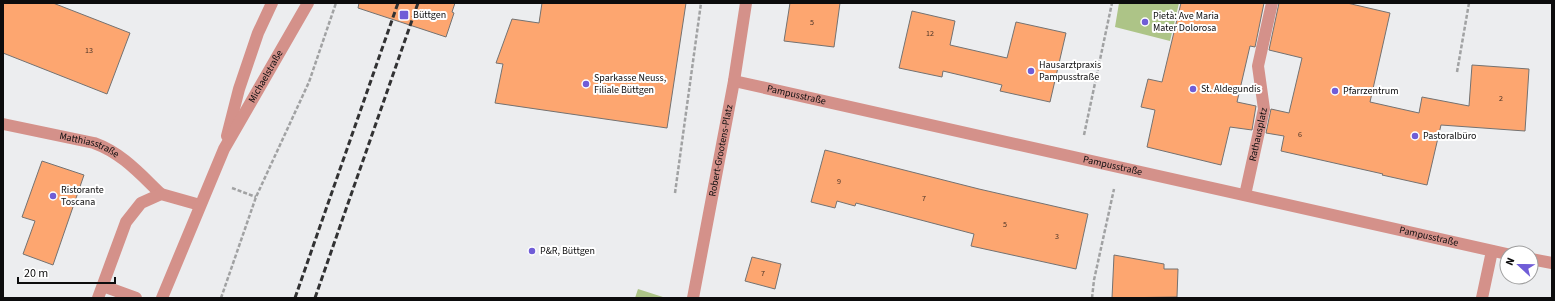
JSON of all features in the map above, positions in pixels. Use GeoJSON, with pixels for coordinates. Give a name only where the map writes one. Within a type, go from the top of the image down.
{"type":"FeatureCollection","features":[{"type":"Feature","properties":{"kind":"street","name":"Michaelstraße"},"geometry":{"type":"LineString","coordinates":[[224,149],[238,89],[258,33],[272,3]]}},
{"type":"Feature","properties":{"kind":"street","name":"Michaelstraße"},"geometry":{"type":"LineString","coordinates":[[162,298],[224,149],[308,3]]}},
{"type":"Feature","properties":{"kind":"street","name":"Robert-Grootens-Platz"},"geometry":{"type":"LineString","coordinates":[[694,298],[734,81],[746,3]]}},
{"type":"Feature","properties":{"kind":"street","name":"Rathausplatz"},"geometry":{"type":"LineString","coordinates":[[1245,195],[1264,109],[1258,66],[1272,3]]}},
{"type":"Feature","properties":{"kind":"street","name":"Pampusstraße"},"geometry":{"type":"LineString","coordinates":[[734,81],[1499,252]]}},
{"type":"Feature","properties":{"kind":"street","name":"Matthiasstraße"},"geometry":{"type":"LineString","coordinates":[[3,124],[94,143],[106,148],[118,154],[161,194]]}},
{"type":"Feature","properties":{"kind":"street"},"geometry":{"type":"LineString","coordinates":[[98,298],[126,222],[141,203],[161,194],[200,205]]}},
{"type":"Feature","properties":{"kind":"street"},"geometry":{"type":"LineString","coordinates":[[1482,298],[1492,251]]}},
{"type":"Feature","properties":{"kind":"street"},"geometry":{"type":"LineString","coordinates":[[1539,260],[1552,262]]}},
{"type":"Feature","properties":{"kind":"street"},"geometry":{"type":"LineString","coordinates":[[103,286],[136,298]]}},
{"type":"Feature","properties":{"kind":"path"},"geometry":{"type":"LineString","coordinates":[[221,298],[256,197],[309,82],[336,3]]}},
{"type":"Feature","properties":{"kind":"path"},"geometry":{"type":"LineString","coordinates":[[675,194],[701,3]]}},
{"type":"Feature","properties":{"kind":"path"},"geometry":{"type":"LineString","coordinates":[[1079,159],[1112,3]]}},
{"type":"Feature","properties":{"kind":"path"},"geometry":{"type":"LineString","coordinates":[[1457,72],[1469,3]]}},
{"type":"Feature","properties":{"kind":"path"},"geometry":{"type":"LineString","coordinates":[[1092,298],[1094,280],[1119,167]]}},
{"type":"Feature","properties":{"kind":"green space"},"geometry":{"type":"Polygon","coordinates":[[[1119,3],[1179,3],[1170,41],[1115,27],[1119,3]]]}},
{"type":"Feature","properties":{"kind":"green space"},"geometry":{"type":"Polygon","coordinates":[[[638,289],[666,298],[635,298],[638,289]]]}},
{"type":"Feature","properties":{"kind":"building"},"geometry":{"type":"Polygon","coordinates":[[[3,3],[53,3],[130,33],[107,94],[3,53],[3,3]]]}},
{"type":"Feature","properties":{"kind":"building"},"geometry":{"type":"Polygon","coordinates":[[[359,3],[455,3],[452,12],[454,13],[446,37],[358,8],[359,3]]]}},
{"type":"Feature","properties":{"kind":"building","name":"Sparkasse Neuss, Filiale Büttgen"},"geometry":{"type":"Polygon","coordinates":[[[542,3],[686,3],[667,128],[495,103],[503,64],[496,63],[512,19],[539,23],[542,3]]]}},
{"type":"Feature","properties":{"kind":"building"},"geometry":{"type":"Polygon","coordinates":[[[790,3],[840,3],[834,47],[784,41],[790,3]]]}},
{"type":"Feature","properties":{"kind":"building","name":"St. Aldegundis"},"geometry":{"type":"Polygon","coordinates":[[[1181,3],[1264,3],[1255,47],[1250,46],[1237,102],[1256,106],[1252,130],[1230,127],[1221,165],[1147,147],[1155,110],[1141,107],[1148,79],[1162,82],[1181,3]]]}},
{"type":"Feature","properties":{"kind":"building"},"geometry":{"type":"Polygon","coordinates":[[[1279,3],[1347,3],[1390,13],[1370,102],[1419,113],[1422,97],[1469,106],[1472,65],[1529,69],[1525,131],[1441,125],[1427,185],[1281,151],[1284,136],[1266,133],[1271,109],[1289,113],[1302,58],[1269,50],[1279,3]]]}},
{"type":"Feature","properties":{"kind":"building"},"geometry":{"type":"Polygon","coordinates":[[[912,11],[955,21],[950,45],[1007,58],[1016,22],[1066,33],[1050,102],[1000,91],[1002,85],[943,71],[942,77],[899,68],[912,11]]]}},
{"type":"Feature","properties":{"kind":"building"},"geometry":{"type":"Polygon","coordinates":[[[825,150],[979,189],[1088,214],[1076,269],[971,246],[974,234],[856,203],[855,206],[837,201],[835,208],[811,202],[825,150]]]}},
{"type":"Feature","properties":{"kind":"building","name":"Ristorante Toscana"},"geometry":{"type":"Polygon","coordinates":[[[42,161],[84,175],[53,265],[23,254],[35,221],[22,217],[42,161]]]}},
{"type":"Feature","properties":{"kind":"building"},"geometry":{"type":"Polygon","coordinates":[[[1114,255],[1164,264],[1164,269],[1178,269],[1177,297],[1112,298],[1114,255]]]}},
{"type":"Feature","properties":{"kind":"building"},"geometry":{"type":"Polygon","coordinates":[[[752,257],[781,264],[775,289],[745,281],[752,257]]]}},
{"type":"Feature","properties":{"kind":"railway"},"geometry":{"type":"LineString","coordinates":[[295,298],[398,3]]}},
{"type":"Feature","properties":{"kind":"railway"},"geometry":{"type":"LineString","coordinates":[[315,298],[418,3]]}},
{"type":"Feature","properties":{"kind":"place","name":"Büttgen"},"geometry":{"type":"Point","coordinates":[404,15]}},
{"type":"Feature","properties":{"kind":"place","name":"Pietà: Ave Maria Mater Dolorosa"},"geometry":{"type":"Point","coordinates":[1145,22]}},
{"type":"Feature","properties":{"kind":"place","name":"Hausarztpraxis Pampusstraße"},"geometry":{"type":"Point","coordinates":[1031,71]}},
{"type":"Feature","properties":{"kind":"place","name":"Sparkasse Neuss, Filiale Büttgen"},"geometry":{"type":"Point","coordinates":[586,84]}},
{"type":"Feature","properties":{"kind":"place","name":"St. Aldegundis"},"geometry":{"type":"Point","coordinates":[1193,89]}},
{"type":"Feature","properties":{"kind":"place","name":"Pfarrzentrum"},"geometry":{"type":"Point","coordinates":[1335,91]}},
{"type":"Feature","properties":{"kind":"place","name":"Pastoralbüro"},"geometry":{"type":"Point","coordinates":[1415,136]}},
{"type":"Feature","properties":{"kind":"place","name":"Ristorante Toscana"},"geometry":{"type":"Point","coordinates":[53,196]}},
{"type":"Feature","properties":{"kind":"place","name":"P&R, Büttgen"},"geometry":{"type":"Point","coordinates":[532,251]}}]}
